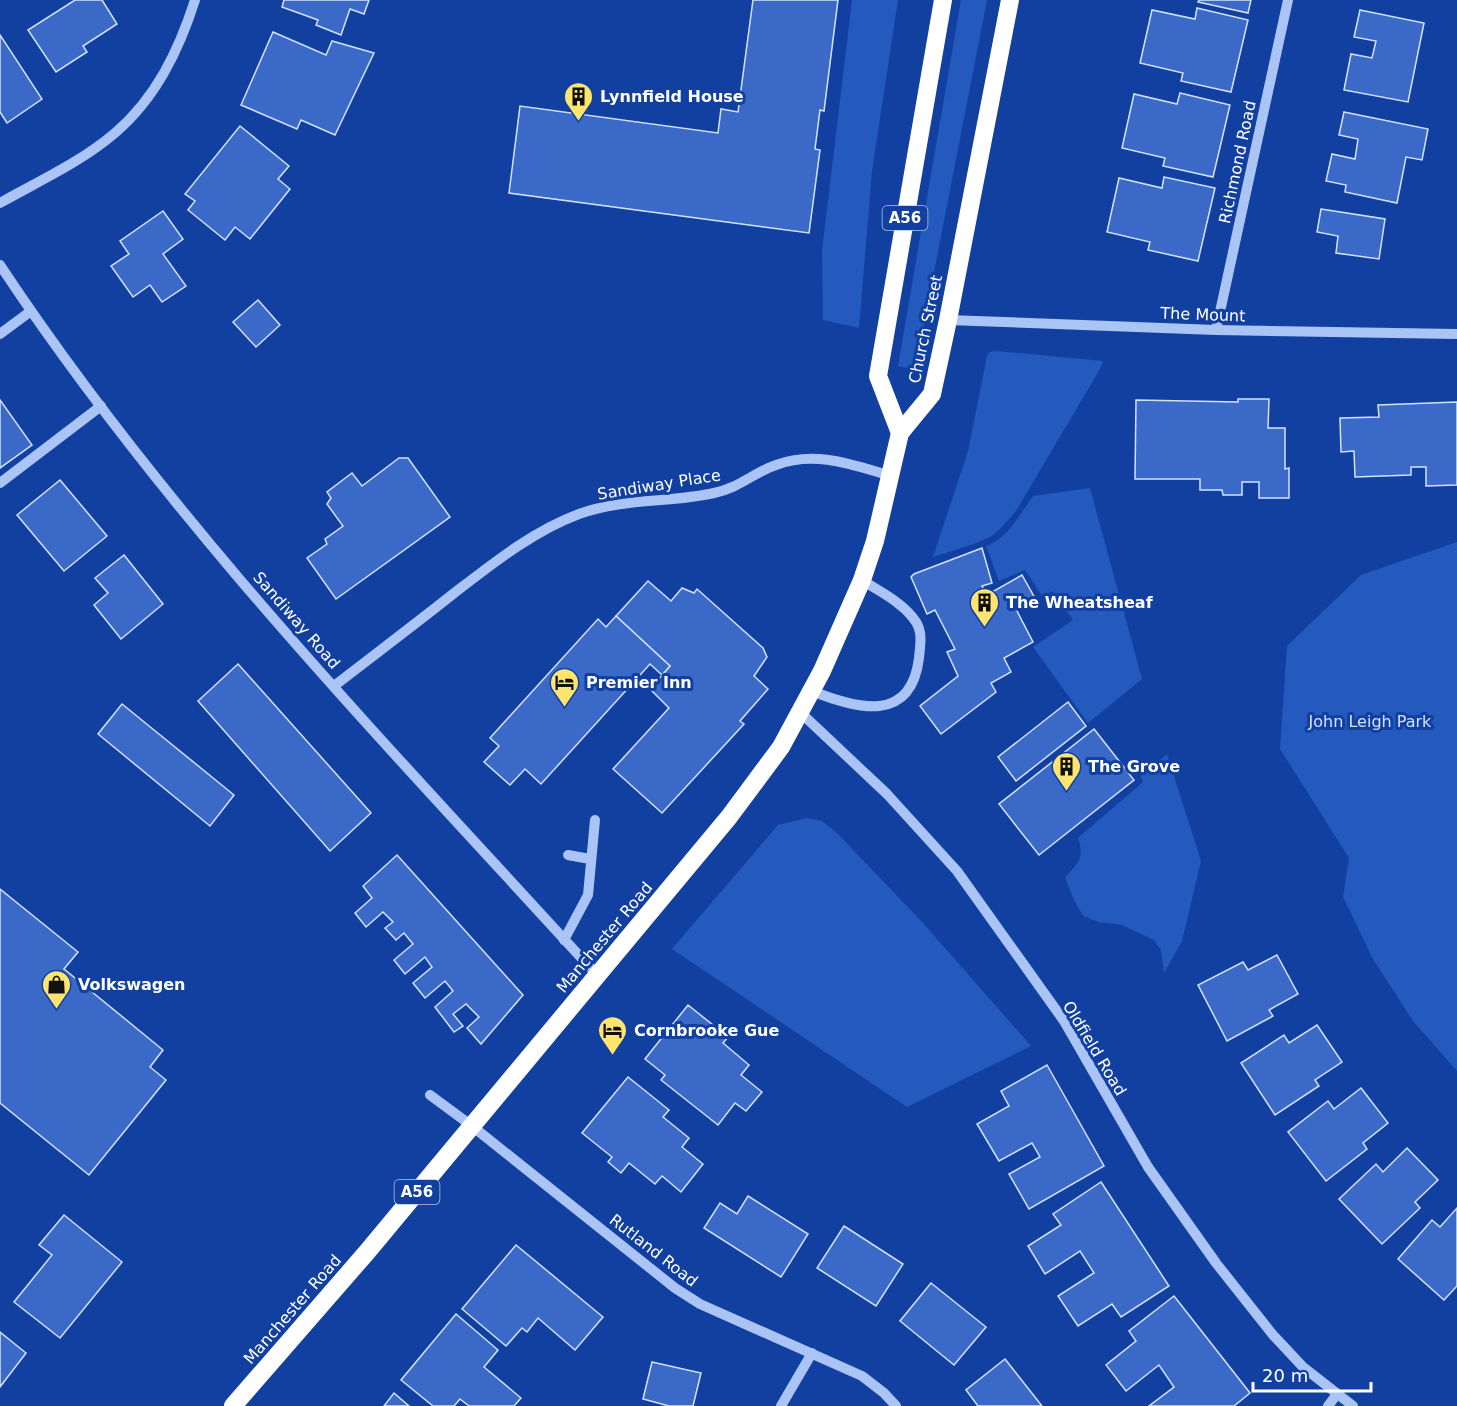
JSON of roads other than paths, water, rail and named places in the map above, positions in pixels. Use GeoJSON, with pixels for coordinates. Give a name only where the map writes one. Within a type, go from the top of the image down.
{"type":"FeatureCollection","features":[{"type":"Feature","properties":{"kind":"highway","name":"Church Street"},"geometry":{"type":"LineString","coordinates":[[943,0],[878,376],[900,433],[932,394],[1010,0]]}},
{"type":"Feature","properties":{"kind":"highway","name":"Manchester Road"},"geometry":{"type":"LineString","coordinates":[[233,1406],[367,1252],[729,817],[781,747],[812,691],[862,580],[875,541],[900,433]]}},
{"type":"Feature","properties":{"kind":"street"},"geometry":{"type":"LineString","coordinates":[[0,203],[53,174],[106,139],[127,122],[140,108],[166,69],[185,32],[195,0]]}},
{"type":"Feature","properties":{"kind":"street","name":"Richmond Road"},"geometry":{"type":"LineString","coordinates":[[1216,330],[1288,0]]}},
{"type":"Feature","properties":{"kind":"street","name":"Sandiway Road"},"geometry":{"type":"LineString","coordinates":[[0,265],[101,406],[199,530],[334,686],[597,975]]}},
{"type":"Feature","properties":{"kind":"street"},"geometry":{"type":"LineString","coordinates":[[0,334],[31,311]]}},
{"type":"Feature","properties":{"kind":"street","name":"The Mount"},"geometry":{"type":"LineString","coordinates":[[948,320],[1216,330],[1457,334]]}},
{"type":"Feature","properties":{"kind":"street"},"geometry":{"type":"LineString","coordinates":[[0,483],[101,406]]}},
{"type":"Feature","properties":{"kind":"street","name":"Sandiway Place"},"geometry":{"type":"LineString","coordinates":[[334,686],[496,561],[538,534],[581,513],[630,502],[694,497],[728,490],[775,465],[805,458],[831,459],[891,476]]}},
{"type":"Feature","properties":{"kind":"street"},"geometry":{"type":"LineString","coordinates":[[812,691],[842,703],[868,707],[887,705],[908,691],[917,674],[921,640],[917,624],[903,607],[862,580]]}},
{"type":"Feature","properties":{"kind":"street","name":"Oldfield Road"},"geometry":{"type":"LineString","coordinates":[[801,713],[887,794],[957,870],[1064,1022],[1148,1167],[1216,1263],[1303,1367],[1353,1406]]}},
{"type":"Feature","properties":{"kind":"street"},"geometry":{"type":"LineString","coordinates":[[564,940],[588,895],[595,820]]}},
{"type":"Feature","properties":{"kind":"street"},"geometry":{"type":"LineString","coordinates":[[568,855],[590,859]]}},
{"type":"Feature","properties":{"kind":"street","name":"Rutland Road"},"geometry":{"type":"LineString","coordinates":[[430,1095],[472,1125],[675,1288],[700,1304],[862,1376],[884,1393],[896,1406]]}},
{"type":"Feature","properties":{"kind":"street"},"geometry":{"type":"LineString","coordinates":[[781,1406],[812,1353]]}},
{"type":"Feature","properties":{"kind":"street"},"geometry":{"type":"LineString","coordinates":[[1328,1406],[1336,1394]]}},
{"type":"Feature","properties":{"kind":"place","name":"Lynnfield House"},"geometry":{"type":"Point","coordinates":[579,122]}},
{"type":"Feature","properties":{"kind":"place","name":"The Wheatsheaf"},"geometry":{"type":"Point","coordinates":[985,628]}},
{"type":"Feature","properties":{"kind":"place","name":"Premier Inn"},"geometry":{"type":"Point","coordinates":[565,708]}},
{"type":"Feature","properties":{"kind":"place","name":"The Grove"},"geometry":{"type":"Point","coordinates":[1067,792]}},
{"type":"Feature","properties":{"kind":"place","name":"Volkswagen"},"geometry":{"type":"Point","coordinates":[57,1010]}},
{"type":"Feature","properties":{"kind":"place","name":"Cornbrooke Gue"},"geometry":{"type":"Point","coordinates":[613,1056]}},
{"type":"Feature","properties":{"kind":"park label","name":"John Leigh Park"},"geometry":{"type":"Point","coordinates":[1370,721]}}]}
